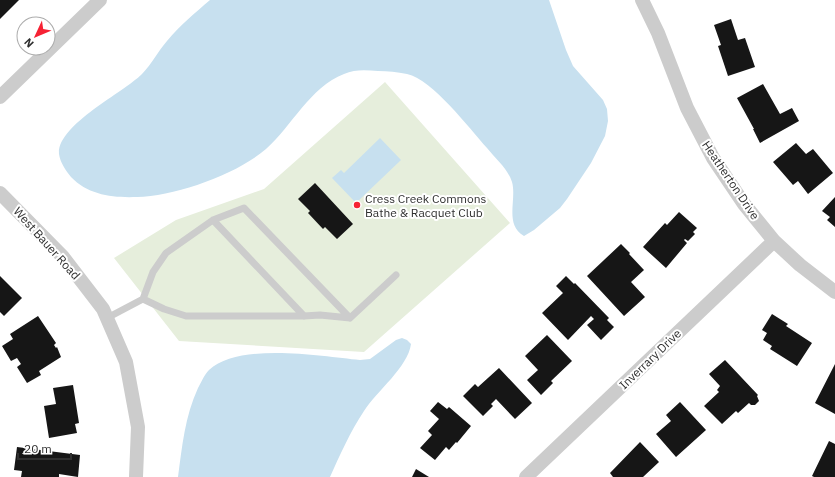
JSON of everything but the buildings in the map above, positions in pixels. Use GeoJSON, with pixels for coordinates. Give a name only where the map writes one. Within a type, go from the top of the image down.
{"type":"FeatureCollection","features":[{"type":"Feature","properties":{"kind":"street"},"geometry":{"type":"LineString","coordinates":[[0,97],[100,0]]}},
{"type":"Feature","properties":{"kind":"street","name":"Heatherton Drive"},"geometry":{"type":"LineString","coordinates":[[642,0],[658,33],[687,108],[713,158],[744,204],[774,241],[800,266],[835,292]]}},
{"type":"Feature","properties":{"kind":"street","name":"West Bauer Road"},"geometry":{"type":"LineString","coordinates":[[0,193],[63,258],[102,308],[126,362],[138,427],[136,477]]}},
{"type":"Feature","properties":{"kind":"street","name":"Inverrary Drive"},"geometry":{"type":"LineString","coordinates":[[526,477],[774,241]]}},
{"type":"Feature","properties":{"kind":"lane"},"geometry":{"type":"LineString","coordinates":[[106,318],[143,299],[153,272],[166,253],[213,220],[244,208],[350,318]]}},
{"type":"Feature","properties":{"kind":"lane"},"geometry":{"type":"LineString","coordinates":[[213,220],[304,316]]}},
{"type":"Feature","properties":{"kind":"lane"},"geometry":{"type":"LineString","coordinates":[[143,299],[164,309],[186,316],[320,315],[350,318],[396,275]]}},
{"type":"Feature","properties":{"kind":"green space","name":"Cress Creek Commons Bathe & Racquet Club"},"geometry":{"type":"Polygon","coordinates":[[[385,82],[510,223],[364,352],[179,341],[114,258],[176,220],[264,189],[385,82]]]}},
{"type":"Feature","properties":{"kind":"water"},"geometry":{"type":"Polygon","coordinates":[[[210,0],[549,0],[573,66],[603,100],[607,109],[608,121],[605,136],[591,163],[560,208],[534,230],[524,236],[514,225],[512,211],[512,182],[504,168],[461,117],[428,85],[417,78],[396,72],[369,70],[348,72],[332,80],[311,97],[266,149],[239,167],[204,182],[169,193],[137,197],[110,196],[93,192],[85,188],[71,177],[65,169],[59,154],[61,143],[68,132],[93,110],[142,74],[172,35],[210,0]]]}},
{"type":"Feature","properties":{"kind":"water"},"geometry":{"type":"Polygon","coordinates":[[[380,138],[401,160],[356,203],[332,178],[341,170],[344,173],[380,138]]]}},
{"type":"Feature","properties":{"kind":"water"},"geometry":{"type":"Polygon","coordinates":[[[402,338],[411,344],[409,353],[398,370],[364,411],[341,452],[330,477],[178,477],[185,432],[190,410],[198,388],[207,372],[223,361],[240,356],[260,353],[303,354],[360,360],[370,359],[396,340],[402,338]]]}},
{"type":"Feature","properties":{"kind":"place","name":"Cress Creek Commons Bathe & Racquet Club"},"geometry":{"type":"Point","coordinates":[357,205]}}]}
